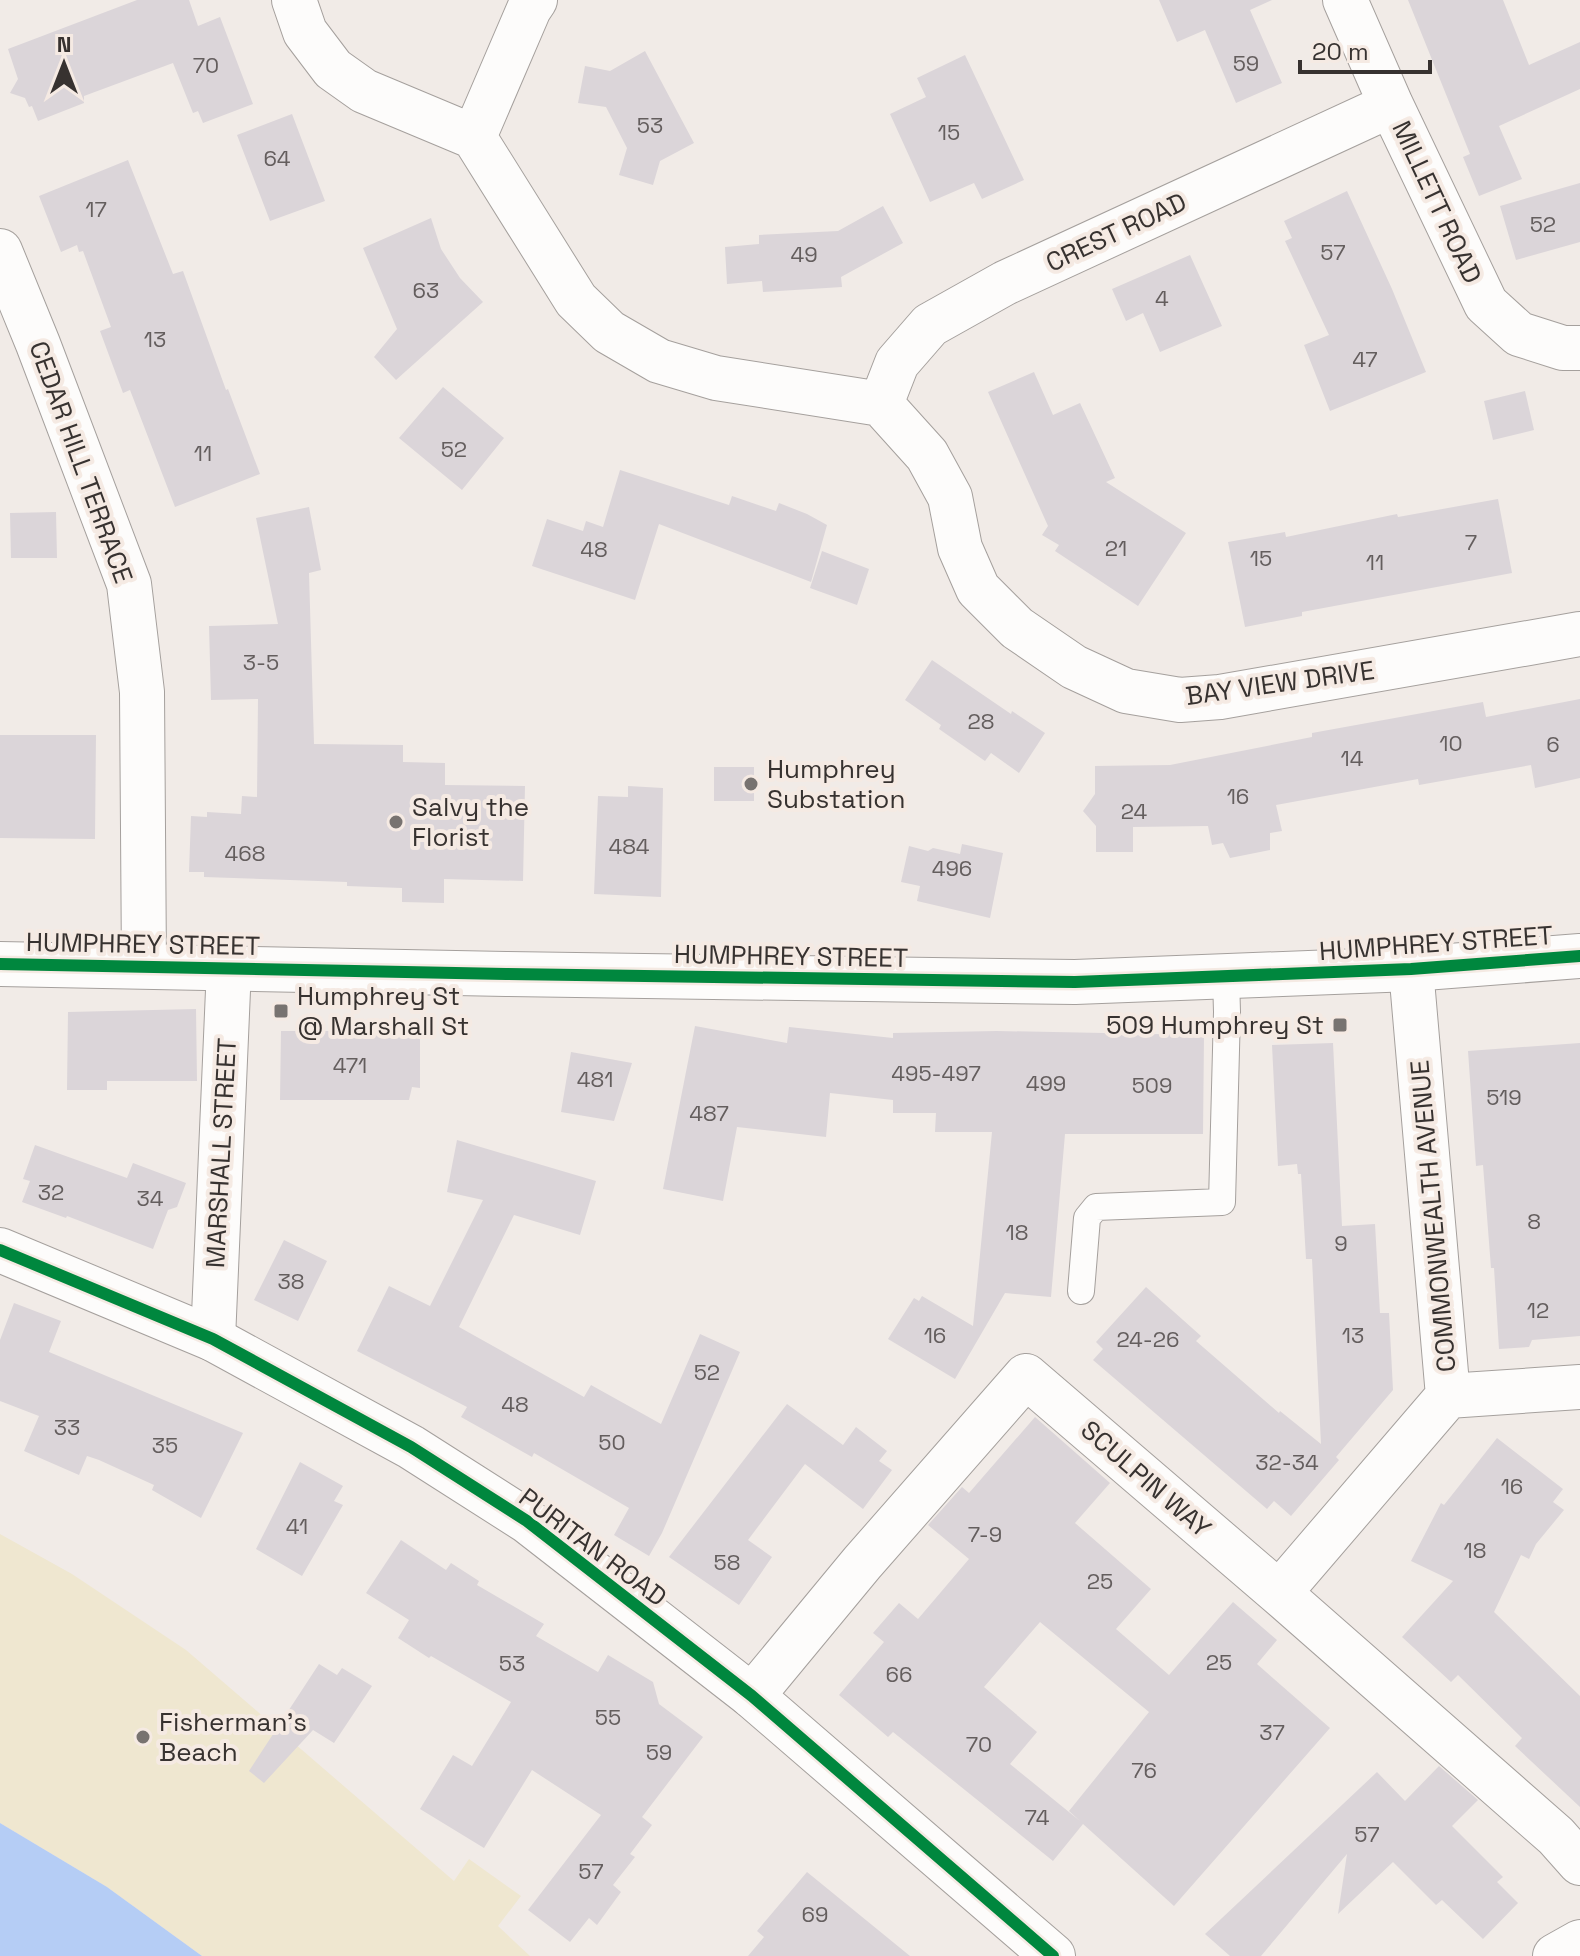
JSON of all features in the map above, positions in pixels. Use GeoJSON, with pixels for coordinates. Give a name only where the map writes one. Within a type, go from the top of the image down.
{"type":"FeatureCollection","features":[{"type":"Feature","properties":{"kind":"street"},"geometry":{"type":"LineString","coordinates":[[294,0],[305,32],[333,69],[364,91],[474,137],[576,300],[609,332],[659,361],[716,378],[881,404]]}},
{"type":"Feature","properties":{"kind":"street"},"geometry":{"type":"LineString","coordinates":[[474,137],[535,0]]}},
{"type":"Feature","properties":{"kind":"street","name":"MILLETT ROAD"},"geometry":{"type":"LineString","coordinates":[[1345,0],[1391,105],[1486,304],[1519,334],[1563,348],[1580,348]]}},
{"type":"Feature","properties":{"kind":"street","name":"CREST ROAD"},"geometry":{"type":"LineString","coordinates":[[881,404],[897,363],[930,325],[1005,283],[1391,105]]}},
{"type":"Feature","properties":{"kind":"street","name":"CEDAR HILL TERRACE"},"geometry":{"type":"LineString","coordinates":[[0,251],[129,584],[142,692],[144,966]]}},
{"type":"Feature","properties":{"kind":"street","name":"BAY VIEW DRIVE"},"geometry":{"type":"LineString","coordinates":[[881,404],[927,455],[950,497],[960,548],[978,589],[1017,628],[1074,667],[1126,691],[1180,700],[1220,697],[1580,634]]}},
{"type":"Feature","properties":{"kind":"street","name":"HUMPHREY STREET"},"geometry":{"type":"LineString","coordinates":[[0,964],[1075,982],[1411,969],[1580,956]]}},
{"type":"Feature","properties":{"kind":"street","name":"MARSHALL STREET"},"geometry":{"type":"LineString","coordinates":[[213,1339],[229,967]]}},
{"type":"Feature","properties":{"kind":"street","name":"COMMONWEALTH AVENUE"},"geometry":{"type":"LineString","coordinates":[[1279,1593],[1448,1396],[1411,969]]}},
{"type":"Feature","properties":{"kind":"street","name":"PURITAN ROAD"},"geometry":{"type":"LineString","coordinates":[[0,1250],[213,1339],[411,1447],[527,1521],[752,1696],[1053,1956]]}},
{"type":"Feature","properties":{"kind":"street","name":"SCULPIN WAY"},"geometry":{"type":"LineString","coordinates":[[752,1696],[862,1563],[1026,1376],[1556,1836],[1580,1863]]}},
{"type":"Feature","properties":{"kind":"street"},"geometry":{"type":"LineString","coordinates":[[1448,1396],[1580,1387]]}},
{"type":"Feature","properties":{"kind":"street"},"geometry":{"type":"LineString","coordinates":[[1555,1956],[1580,1942]]}},
{"type":"Feature","properties":{"kind":"lane"},"geometry":{"type":"LineString","coordinates":[[1081,1291],[1087,1218],[1096,1207],[1222,1202],[1226,977]]}},
{"type":"Feature","properties":{"kind":"sand","name":"Fisherman's Beach"},"geometry":{"type":"Polygon","coordinates":[[[0,1534],[72,1574],[186,1650],[454,1881],[469,1859],[521,1896],[498,1926],[530,1956],[202,1956],[107,1887],[0,1823],[0,1534]]]}},
{"type":"Feature","properties":{"kind":"water"},"geometry":{"type":"Polygon","coordinates":[[[0,1823],[107,1887],[202,1956],[0,1956],[0,1823]]]}},
{"type":"Feature","properties":{"kind":"building"},"geometry":{"type":"Polygon","coordinates":[[[137,0],[189,0],[198,26],[220,17],[253,104],[203,123],[198,111],[193,113],[173,63],[84,96],[84,103],[38,121],[25,98],[10,93],[18,79],[8,49],[137,0]]]}},
{"type":"Feature","properties":{"kind":"building"},"geometry":{"type":"Polygon","coordinates":[[[1159,0],[1272,0],[1250,10],[1282,83],[1236,103],[1205,30],[1177,42],[1159,0]]]}},
{"type":"Feature","properties":{"kind":"building"},"geometry":{"type":"Polygon","coordinates":[[[1408,0],[1503,0],[1529,65],[1580,42],[1580,89],[1499,126],[1522,179],[1479,196],[1463,157],[1470,154],[1408,0]]]}},
{"type":"Feature","properties":{"kind":"building"},"geometry":{"type":"Polygon","coordinates":[[[645,51],[694,143],[660,161],[653,185],[619,175],[627,148],[606,107],[578,103],[585,66],[610,71],[645,51]]]}},
{"type":"Feature","properties":{"kind":"building"},"geometry":{"type":"Polygon","coordinates":[[[965,55],[1024,180],[982,199],[974,183],[930,202],[890,114],[926,97],[917,78],[965,55]]]}},
{"type":"Feature","properties":{"kind":"building"},"geometry":{"type":"Polygon","coordinates":[[[292,114],[325,201],[270,221],[237,135],[292,114]]]}},
{"type":"Feature","properties":{"kind":"building"},"geometry":{"type":"Polygon","coordinates":[[[128,160],[173,274],[183,271],[260,474],[175,507],[130,390],[123,393],[100,331],[111,327],[83,251],[79,252],[77,245],[61,252],[39,196],[128,160]]]}},
{"type":"Feature","properties":{"kind":"building"},"geometry":{"type":"Polygon","coordinates":[[[1580,183],[1580,242],[1516,260],[1500,206],[1580,183]]]}},
{"type":"Feature","properties":{"kind":"building"},"geometry":{"type":"Polygon","coordinates":[[[1347,191],[1426,372],[1330,411],[1304,345],[1329,335],[1285,241],[1292,238],[1284,221],[1347,191]]]}},
{"type":"Feature","properties":{"kind":"building"},"geometry":{"type":"Polygon","coordinates":[[[883,206],[903,243],[841,277],[842,287],[763,292],[762,281],[727,284],[725,247],[759,244],[759,235],[838,231],[883,206]]]}},
{"type":"Feature","properties":{"kind":"building"},"geometry":{"type":"Polygon","coordinates":[[[431,218],[441,249],[460,278],[483,302],[396,380],[374,357],[397,329],[363,248],[431,218]]]}},
{"type":"Feature","properties":{"kind":"building"},"geometry":{"type":"Polygon","coordinates":[[[1190,255],[1222,326],[1160,352],[1143,313],[1126,321],[1112,289],[1190,255]]]}},
{"type":"Feature","properties":{"kind":"building"},"geometry":{"type":"Polygon","coordinates":[[[1034,372],[1053,415],[1080,403],[1115,478],[1106,482],[1186,533],[1138,606],[1055,551],[1059,545],[1042,535],[1048,526],[988,392],[1034,372]]]}},
{"type":"Feature","properties":{"kind":"building"},"geometry":{"type":"Polygon","coordinates":[[[443,387],[504,438],[462,490],[399,438],[443,387]]]}},
{"type":"Feature","properties":{"kind":"building"},"geometry":{"type":"Polygon","coordinates":[[[1525,391],[1534,430],[1493,440],[1484,401],[1525,391]]]}},
{"type":"Feature","properties":{"kind":"building"},"geometry":{"type":"Polygon","coordinates":[[[620,470],[729,505],[732,496],[776,511],[779,503],[827,525],[811,582],[659,524],[635,600],[532,566],[547,519],[583,531],[586,521],[603,527],[620,470]]]}},
{"type":"Feature","properties":{"kind":"building"},"geometry":{"type":"Polygon","coordinates":[[[1498,499],[1512,573],[1302,612],[1302,616],[1245,627],[1228,542],[1285,532],[1286,537],[1397,514],[1398,517],[1498,499]]]}},
{"type":"Feature","properties":{"kind":"building"},"geometry":{"type":"Polygon","coordinates":[[[309,507],[321,570],[309,573],[314,744],[403,745],[403,762],[445,763],[445,785],[525,786],[523,881],[444,879],[444,903],[402,902],[402,888],[347,886],[347,882],[204,877],[204,872],[189,872],[191,816],[207,817],[207,812],[241,814],[242,796],[257,797],[258,699],[211,700],[209,626],[278,624],[256,518],[309,507]]]}},
{"type":"Feature","properties":{"kind":"building"},"geometry":{"type":"Polygon","coordinates":[[[56,512],[57,558],[11,558],[10,513],[56,512]]]}},
{"type":"Feature","properties":{"kind":"building"},"geometry":{"type":"Polygon","coordinates":[[[822,551],[869,569],[857,605],[810,588],[822,551]]]}},
{"type":"Feature","properties":{"kind":"building"},"geometry":{"type":"Polygon","coordinates":[[[932,660],[1011,714],[1012,711],[1045,733],[1019,773],[991,753],[985,761],[939,729],[941,725],[905,700],[932,660]]]}},
{"type":"Feature","properties":{"kind":"building"},"geometry":{"type":"Polygon","coordinates":[[[1580,699],[1580,778],[1535,788],[1531,765],[1419,785],[1418,779],[1276,805],[1282,831],[1270,833],[1270,850],[1230,858],[1223,843],[1212,845],[1208,826],[1133,827],[1133,852],[1096,852],[1096,826],[1083,811],[1095,794],[1095,766],[1170,765],[1312,737],[1312,733],[1483,702],[1486,717],[1580,699]]]}},
{"type":"Feature","properties":{"kind":"building"},"geometry":{"type":"Polygon","coordinates":[[[0,735],[96,735],[95,839],[0,838],[0,735]]]}},
{"type":"Feature","properties":{"kind":"building","name":"Humphrey Substation"},"geometry":{"type":"Polygon","coordinates":[[[714,767],[754,767],[754,801],[714,801],[714,767]]]}},
{"type":"Feature","properties":{"kind":"building"},"geometry":{"type":"Polygon","coordinates":[[[628,786],[663,788],[661,897],[594,894],[598,796],[628,797],[628,786]]]}},
{"type":"Feature","properties":{"kind":"building"},"geometry":{"type":"Polygon","coordinates":[[[962,844],[1003,853],[990,918],[917,901],[920,886],[901,882],[909,846],[960,854],[962,844]]]}},
{"type":"Feature","properties":{"kind":"building"},"geometry":{"type":"Polygon","coordinates":[[[196,1009],[197,1081],[107,1081],[107,1090],[67,1090],[68,1012],[196,1009]]]}},
{"type":"Feature","properties":{"kind":"building"},"geometry":{"type":"Polygon","coordinates":[[[695,1026],[787,1043],[789,1027],[893,1038],[893,1033],[997,1031],[1204,1035],[1203,1134],[1065,1134],[1051,1297],[1005,1293],[955,1379],[888,1339],[914,1298],[919,1301],[922,1296],[973,1326],[992,1132],[935,1132],[936,1113],[893,1113],[893,1100],[830,1093],[826,1137],[737,1127],[723,1201],[663,1189],[695,1026]]]}},
{"type":"Feature","properties":{"kind":"building"},"geometry":{"type":"Polygon","coordinates":[[[281,1031],[420,1031],[420,1088],[412,1087],[409,1100],[280,1100],[281,1031]]]}},
{"type":"Feature","properties":{"kind":"building"},"geometry":{"type":"Polygon","coordinates":[[[1333,1043],[1342,1226],[1375,1224],[1380,1313],[1389,1313],[1393,1390],[1291,1516],[1274,1501],[1267,1509],[1093,1360],[1103,1349],[1096,1342],[1146,1287],[1201,1336],[1196,1341],[1279,1413],[1321,1444],[1312,1259],[1306,1259],[1301,1174],[1298,1174],[1297,1164],[1278,1166],[1272,1045],[1333,1043]]]}},
{"type":"Feature","properties":{"kind":"building"},"geometry":{"type":"Polygon","coordinates":[[[1580,1043],[1580,1336],[1532,1340],[1529,1347],[1499,1349],[1483,1165],[1476,1166],[1468,1051],[1580,1043]]]}},
{"type":"Feature","properties":{"kind":"building"},"geometry":{"type":"Polygon","coordinates":[[[571,1052],[632,1063],[614,1121],[561,1112],[571,1052]]]}},
{"type":"Feature","properties":{"kind":"building"},"geometry":{"type":"Polygon","coordinates":[[[457,1140],[596,1181],[580,1235],[514,1215],[459,1327],[584,1397],[591,1385],[661,1424],[700,1334],[740,1352],[662,1533],[649,1556],[614,1535],[629,1508],[534,1453],[532,1457],[461,1417],[467,1407],[357,1351],[389,1286],[430,1306],[483,1200],[447,1192],[457,1140]]]}},
{"type":"Feature","properties":{"kind":"building"},"geometry":{"type":"Polygon","coordinates":[[[35,1145],[127,1178],[133,1163],[186,1183],[177,1207],[168,1210],[153,1249],[22,1202],[30,1181],[23,1179],[35,1145]]]}},
{"type":"Feature","properties":{"kind":"building"},"geometry":{"type":"Polygon","coordinates":[[[284,1240],[327,1261],[298,1321],[254,1300],[284,1240]]]}},
{"type":"Feature","properties":{"kind":"building"},"geometry":{"type":"Polygon","coordinates":[[[14,1303],[61,1321],[49,1352],[243,1433],[201,1518],[152,1490],[154,1485],[99,1460],[87,1456],[79,1475],[24,1451],[39,1416],[0,1401],[0,1340],[14,1303]]]}},
{"type":"Feature","properties":{"kind":"building"},"geometry":{"type":"Polygon","coordinates":[[[787,1404],[843,1445],[856,1427],[887,1451],[879,1461],[892,1470],[863,1509],[805,1464],[748,1540],[772,1557],[739,1605],[669,1557],[787,1404]]]}},
{"type":"Feature","properties":{"kind":"building"},"geometry":{"type":"Polygon","coordinates":[[[1035,1417],[1110,1483],[1075,1523],[1151,1589],[1116,1629],[1169,1675],[1233,1602],[1277,1640],[1257,1664],[1330,1728],[1174,1906],[1083,1824],[1053,1861],[893,1732],[888,1737],[839,1695],[884,1642],[873,1633],[899,1603],[918,1619],[969,1559],[928,1525],[962,1487],[969,1493],[1035,1417]],[[1040,1622],[984,1687],[1037,1732],[1010,1764],[1080,1821],[1069,1811],[1149,1712],[1040,1622]]]}},
{"type":"Feature","properties":{"kind":"building"},"geometry":{"type":"Polygon","coordinates":[[[1497,1438],[1563,1489],[1553,1502],[1564,1510],[1536,1544],[1529,1559],[1521,1555],[1494,1612],[1580,1696],[1580,1807],[1515,1746],[1522,1738],[1458,1675],[1451,1682],[1402,1637],[1453,1581],[1411,1561],[1441,1503],[1444,1505],[1497,1438]]]}},
{"type":"Feature","properties":{"kind":"building"},"geometry":{"type":"Polygon","coordinates":[[[300,1462],[343,1486],[334,1501],[343,1505],[302,1576],[256,1549],[300,1462]]]}},
{"type":"Feature","properties":{"kind":"building"},"geometry":{"type":"Polygon","coordinates":[[[401,1540],[446,1570],[451,1563],[479,1581],[477,1585],[544,1624],[536,1636],[598,1672],[608,1655],[653,1682],[659,1704],[703,1737],[642,1817],[652,1825],[630,1854],[635,1857],[613,1885],[621,1892],[597,1925],[589,1918],[570,1942],[528,1910],[601,1815],[532,1770],[484,1848],[420,1809],[453,1755],[472,1766],[511,1702],[398,1638],[409,1620],[366,1593],[401,1540]]]}},
{"type":"Feature","properties":{"kind":"building"},"geometry":{"type":"Polygon","coordinates":[[[319,1664],[337,1675],[342,1668],[372,1686],[334,1743],[313,1730],[264,1783],[249,1771],[319,1664]]]}},
{"type":"Feature","properties":{"kind":"building"},"geometry":{"type":"Polygon","coordinates":[[[1439,1766],[1478,1800],[1452,1826],[1503,1877],[1497,1882],[1518,1903],[1483,1939],[1442,1900],[1436,1905],[1393,1862],[1338,1914],[1347,1854],[1261,1956],[1230,1956],[1205,1934],[1377,1772],[1405,1801],[1439,1766]]]}},
{"type":"Feature","properties":{"kind":"building"},"geometry":{"type":"Polygon","coordinates":[[[807,1872],[910,1956],[748,1956],[764,1937],[757,1931],[807,1872]]]}},
{"type":"Feature","properties":{"kind":"cycle path"},"geometry":{"type":"LineString","coordinates":[[0,964],[1075,982],[1411,969],[1580,956]]}},
{"type":"Feature","properties":{"kind":"cycle path"},"geometry":{"type":"LineString","coordinates":[[0,1250],[213,1339],[411,1447],[527,1521],[752,1696],[1053,1956]]}},
{"type":"Feature","properties":{"kind":"place","name":"Humphrey Substation"},"geometry":{"type":"Point","coordinates":[751,784]}},
{"type":"Feature","properties":{"kind":"place","name":"Salvy the Florist"},"geometry":{"type":"Point","coordinates":[396,822]}},
{"type":"Feature","properties":{"kind":"place","name":"Humphrey St @ Marshall St"},"geometry":{"type":"Point","coordinates":[281,1011]}},
{"type":"Feature","properties":{"kind":"place","name":"509 Humphrey St"},"geometry":{"type":"Point","coordinates":[1340,1025]}},
{"type":"Feature","properties":{"kind":"place","name":"Fisherman's Beach"},"geometry":{"type":"Point","coordinates":[143,1737]}}]}
